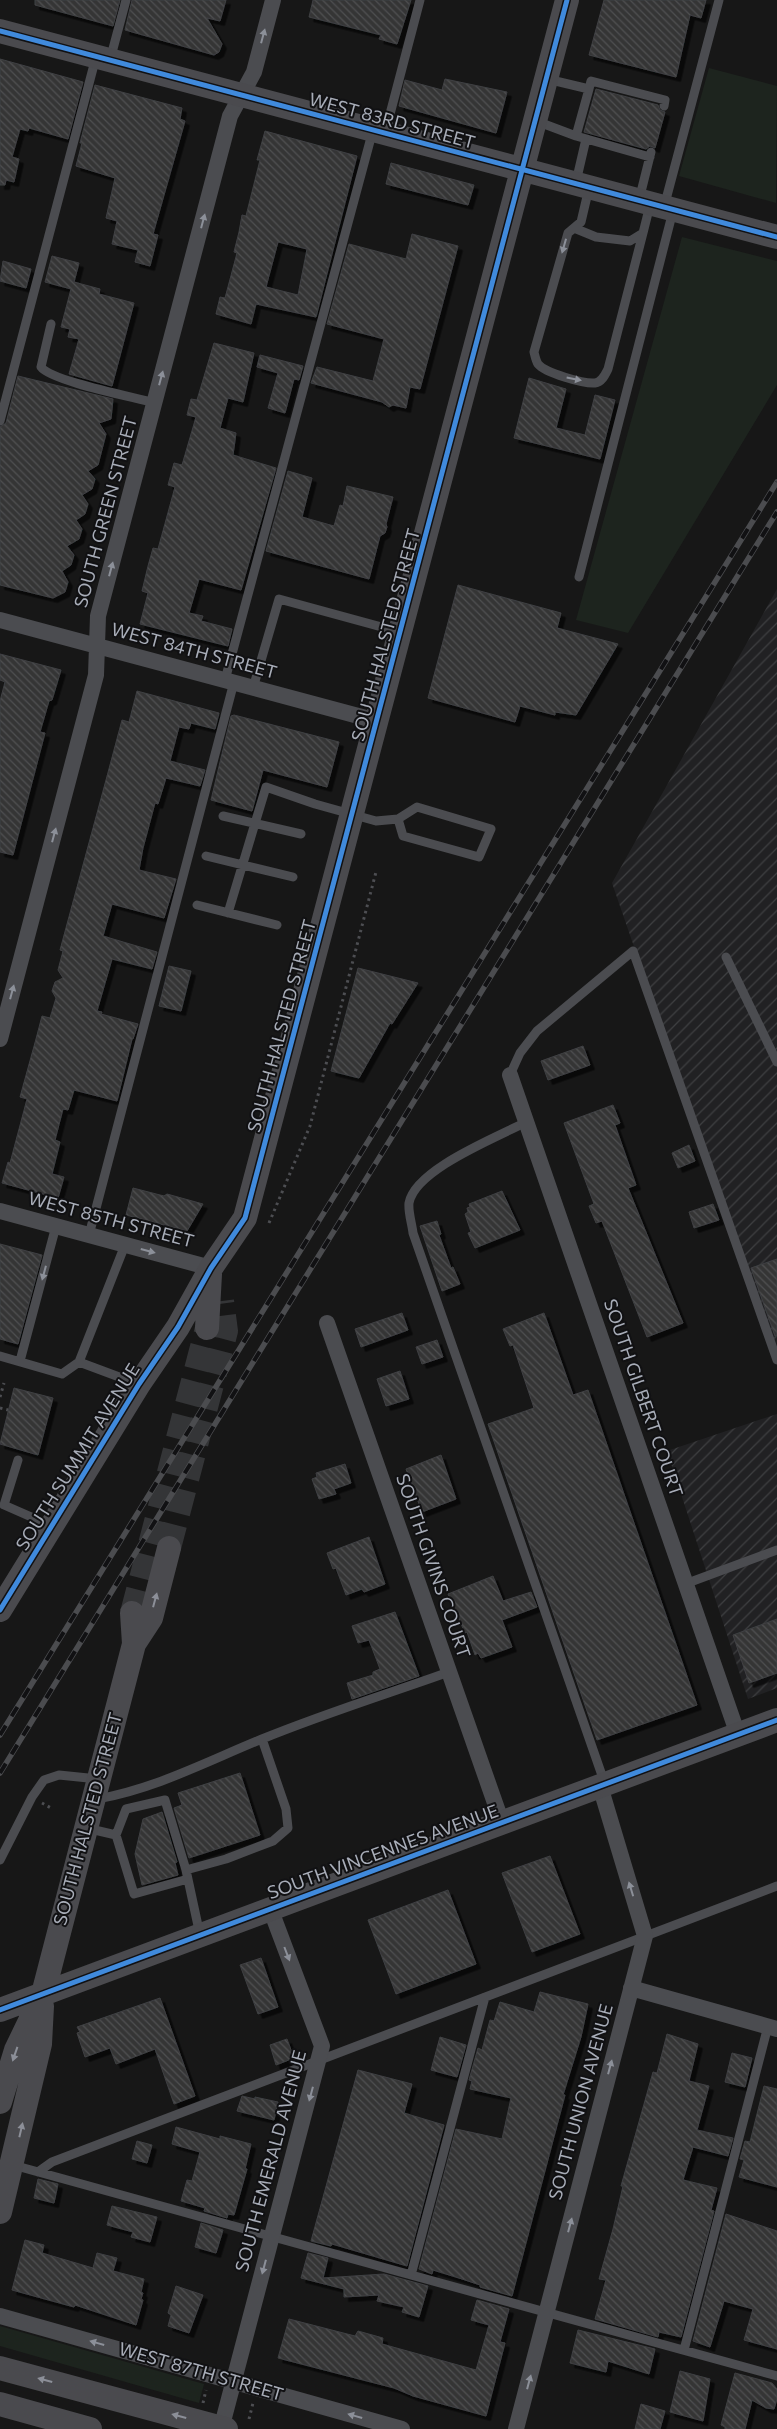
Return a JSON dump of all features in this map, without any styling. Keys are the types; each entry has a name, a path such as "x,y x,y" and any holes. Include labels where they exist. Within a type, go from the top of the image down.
{"main road":[{"name":"SOUTH HALSTED STREET","path":"211,1268 245,1218 568,0"},
{"name":"WEST 83RD STREET","path":"0,31 777,237"},
{"path":"211,1268 222,1301"},
{"path":"207,1328 211,1268"},
{"name":"SOUTH SUMMIT AVENUE","path":"0,1610 139,1384 178,1327 211,1268"},
{"name":"SOUTH HALSTED STREET","path":"134,1644 151,1618 169,1548"},
{"name":"SOUTH HALSTED STREET","path":"0,2212 40,2044 43,1994 134,1644 132,1613"},
{"name":"SOUTH VINCENNES AVENUE","path":"0,2010 777,1720"},
{"name":"SOUTH HALSTED STREET","path":"0,2102 16,2050 43,1994"},
{"path":"0,2368 223,2429"},
{"path":"0,2404 90,2429"}],"street":[{"name":"SOUTH GREEN STREET","path":"0,1039 96,675 98,616 230,116 254,72 273,0"},
{"name":"WEST 84TH STREET","path":"0,620 377,721"},
{"name":"SOUTH GILBERT COURT","path":"510,1075 738,1735"},
{"name":"WEST 85TH STREET","path":"0,1211 211,1268"},
{"name":"SOUTH GIVINS COURT","path":"327,1323 502,1823"},
{"path":"602,1785 645,1936"},
{"name":"SOUTH EMERALD AVENUE","path":"223,2429 272,2236 320,2060 322,2046 270,1908"},
{"name":"SOUTH UNION AVENUE","path":"516,2429 645,1936"},
{"path":"631,1988 772,2027"},
{"name":"WEST 87TH STREET","path":"0,2316 402,2429"}],"lane":[{"path":"0,421 103,58 126,0"},
{"path":"89,1235 230,681 379,132 420,0"},
{"path":"580,576 657,206 719,0"},
{"path":"547,78 589,89"},
{"path":"576,136 591,81 621,92 665,100 664,106"},
{"path":"536,120 586,139 607,142 651,154 657,206 643,233 608,369 604,377 595,383 567,378 544,369 537,363 534,352 568,233 581,222 586,139"},
{"path":"574,228 596,237 630,241 643,233"},
{"path":"51,324 41,367 44,371 64,380 155,403"},
{"path":"253,688 279,600 401,632"},
{"path":"228,913 266,787 376,821 398,819 417,807 491,830 480,857 403,836 398,819"},
{"path":"223,816 301,834"},
{"path":"206,856 293,877"},
{"path":"197,905 277,925"},
{"path":"510,1075 520,1053 537,1031 633,950 777,1360"},
{"path":"726,957 777,1062"},
{"path":"526,1122 442,1165 426,1176 414,1191 409,1203 410,1215 413,1233 602,1785"},
{"path":"20,1361 56,1226"},
{"path":"0,1356 62,1374 79,1362 125,1245"},
{"path":"79,1362 139,1384"},
{"path":"18,1460 2,1509 52,1526"},
{"path":"686,1584 777,1550"},
{"path":"0,1860 32,1798 44,1780 59,1775 96,1789 120,1795 186,1772 262,1739 449,1672"},
{"path":"200,1935 187,1875 164,1800 126,1809 116,1835 134,1894 187,1875 273,1841 288,1828 286,1809 262,1739"},
{"path":"86,1828 116,1835"},
{"path":"38,2172 52,2162 777,1886"},
{"path":"411,2275 485,1998"},
{"path":"684,2350 772,2027"},
{"path":"12,2165 777,2376"}],"path":[{"path":"269,1223 310,1126 376,872"},
{"path":"0,1397 4,1383"},
{"path":"0,1408 8,1410"},
{"path":"202,2406 208,2383"},
{"path":"249,2419 255,2395"}],"shaded area":[{"path":"709,68 777,86 776,203 679,176"},
{"path":"682,237 777,261 777,385 628,633 576,620"},
{"path":"777,589 777,1360 612,883"},
{"path":"777,1414 777,1688 748,1699 667,1451"},
{"path":"0,2326 204,2384 199,2403 0,2346"}],"building":[{"path":"35,0 120,0 113,26 35,5"},
{"path":"132,0 226,0 220,21 207,18 222,44 219,52 214,55 125,30"},
{"path":"313,0 411,0 397,44 379,39 381,35 309,17"},
{"path":"604,0 706,0 701,18 690,15 676,77 589,55"},
{"path":"0,59 83,82 68,139 29,128 28,131 20,129 12,157 19,159 14,182 6,180 5,185 0,185"},
{"path":"445,79 507,92 496,133 399,106 405,80 442,90"},
{"path":"95,85 182,108 180,119 185,121 153,234 158,235 150,266 135,262 138,250 112,244 117,221 106,218 115,178 76,166"},
{"path":"596,89 658,105 660,110 665,112 655,148 650,146 646,149 584,132"},
{"path":"265,131 357,156 316,317 256,304 251,324 216,314 220,297 225,298 237,253 234,252 242,215 246,216 260,160 257,160","holes":["278,242 307,249 298,295 266,287"]},
{"path":"391,163 474,185 468,205 386,184"},
{"path":"412,234 458,246 420,389 410,387 406,408 393,405 389,407 382,402 311,383 317,367 373,381 384,339 327,324 349,244 406,259"},
{"path":"52,256 79,263 74,282 100,289 99,294 134,303 112,386 69,374 79,339 68,337 70,329 61,327 71,289 45,282"},
{"path":"3,261 31,269 26,288 0,281"},
{"path":"214,343 254,353 243,402 228,398 220,428 236,433 233,455 276,468 241,590 199,579 189,613 203,616 201,621 232,629 228,646 140,624 148,593 142,591 148,566 153,548 158,549 175,487 168,485 174,463 182,465 196,417 187,415 191,399 197,400"},
{"path":"260,355 303,366 299,380 294,379 285,413 268,408 278,373 257,367"},
{"path":"18,376 113,399 111,419 99,423 106,434 98,465 88,471 95,479 92,489 82,495 88,504 85,514 76,520 82,529 79,539 67,546 74,555 71,565 62,571 68,582 65,592 53,598 0,585 0,427 6,423"},
{"path":"529,378 566,389 556,428 585,435 595,395 615,400 600,459 514,438"},
{"path":"288,471 312,478 302,517 334,526 340,505 343,506 347,486 393,497 386,524 387,527 385,533 380,536 369,579 266,551"},
{"path":"458,585 561,613 557,628 618,644 576,715 555,712 555,715 520,706 515,722 428,698"},
{"path":"0,654 61,670 40,732 45,733 13,855 0,852 0,701 5,682 0,680"},
{"path":"137,691 219,713 215,729 191,723 189,729 179,727 170,761 205,770 200,786 166,778 158,804 155,803 139,870 176,879 164,918 112,904 103,936 157,952 152,969 112,959 97,1011 102,1012 101,1014 138,1024 132,1039 117,1101 74,1090 68,1110 63,1109 55,1140 60,1142 52,1174 64,1177 58,1198 2,1183 8,1162 10,1163 27,1099 20,1097 42,1016 50,1018 56,998 52,991 55,982 63,978 58,970 63,951 60,950 122,720 129,722"},
{"path":"234,715 339,742 327,787 263,770 252,811 211,800 231,716"},
{"path":"169,966 191,971 181,1011 159,1006"},
{"path":"358,968 418,983 392,1024 390,1023 359,1078 331,1071"},
{"path":"583,1046 590,1065 548,1080 541,1061"},
{"path":"613,1105 620,1123 615,1125 636,1185 628,1188 683,1323 647,1337 602,1221 596,1223 589,1206 594,1204 564,1123"},
{"path":"689,1145 695,1161 678,1168 672,1153"},
{"path":"133,1188 164,1196 167,1194 203,1204 187,1231 126,1215"},
{"path":"502,1191 520,1230 475,1248 468,1233 471,1232 465,1214 468,1212 467,1208 470,1207 469,1204"},
{"path":"713,1204 719,1220 694,1228 689,1212"},
{"path":"437,1221 441,1234 439,1235 451,1268 453,1267 460,1284 442,1291 420,1226"},
{"path":"0,1244 42,1255 18,1344 0,1339"},
{"path":"777,1259 777,1335 775,1336 751,1268"},
{"path":"402,1313 408,1330 361,1347 355,1329"},
{"path":"544,1313 573,1395 588,1390 697,1705 597,1740 488,1424 534,1408 513,1345 510,1346 503,1329"},
{"path":"437,1340 443,1357 422,1364 416,1347"},
{"path":"400,1371 409,1399 386,1406 377,1379"},
{"path":"14,1388 53,1398 38,1455 0,1444"},
{"path":"441,1455 456,1499 422,1512 406,1469"},
{"path":"345,1464 351,1483 334,1489 336,1494 319,1499 312,1479 317,1477 316,1473"},
{"path":"369,1537 385,1584 364,1592 362,1589 346,1595 336,1568 333,1569 327,1553"},
{"path":"493,1576 503,1601 531,1592 537,1607 502,1620 512,1647 481,1658 478,1653 475,1655 467,1632 465,1633 448,1594"},
{"path":"395,1612 419,1676 352,1699 347,1683 373,1675 373,1672 380,1669 369,1640 358,1643 352,1626"},
{"path":"777,1619 777,1673 749,1683 733,1635"},
{"path":"240,1773 260,1835 189,1858 174,1808 182,1805 178,1793"},
{"path":"162,1812 177,1862 175,1863 178,1875 142,1885 135,1854 143,1819"},
{"path":"550,1856 580,1934 532,1952 502,1873"},
{"path":"448,1890 476,1964 396,1994 368,1920"},
{"path":"261,1958 278,2007 258,2014 240,1965"},
{"path":"540,1992 588,2004 581,2037 563,2095 565,2095 512,2296 433,2270 432,2274 419,2269 456,2129 502,2139 511,2098 470,2089 472,2081 469,2080 478,2048 482,2050 490,2020 494,2021 500,2002 534,2012"},
{"path":"160,1998 195,2096 174,2104 155,2049 116,2064 110,2048 85,2057 77,2033 80,2032 77,2027"},
{"path":"667,2034 698,2044 689,2081 709,2086 697,2130 733,2138 728,2156 693,2147 683,2180 717,2188 711,2210 714,2211 681,2337 659,2332 658,2337 595,2319 606,2280 599,2279 613,2229 623,2186 621,2186 653,2072 657,2073"},
{"path":"440,2037 466,2045 457,2077 431,2070"},
{"path":"287,2039 294,2058 276,2065 270,2045"},
{"path":"732,2053 752,2058 745,2087 725,2082"},
{"path":"358,2070 412,2084 404,2113 444,2125 407,2266 332,2244 331,2246 311,2241"},
{"path":"764,2086 777,2089 777,2187 739,2177 744,2160 740,2159 745,2141 750,2142"},
{"path":"242,2096 278,2102 274,2120 237,2111"},
{"path":"176,2127 220,2139 220,2136 251,2144 245,2169 247,2169 234,2215 228,2214 227,2218 204,2211 205,2208 181,2201 187,2180 192,2181 200,2152 172,2144"},
{"path":"137,2141 152,2145 147,2163 132,2159"},
{"path":"38,2179 58,2184 54,2203 34,2198"},
{"path":"112,2206 157,2217 150,2242 131,2237 133,2232 107,2225"},
{"path":"726,2214 777,2231 777,2349 744,2340 753,2309 724,2301 710,2347 693,2341"},
{"path":"201,2223 223,2230 216,2253 195,2247"},
{"path":"25,2240 44,2245 42,2253 93,2268 97,2253 117,2258 113,2271 144,2279 141,2292 143,2293 141,2299 143,2300 136,2325 75,2305 74,2307 12,2290"},
{"path":"308,2253 328,2258 323,2278 384,2274 428,2286 419,2317 402,2312 404,2307 377,2301 379,2295 344,2297 344,2289 301,2278"},
{"path":"176,2286 203,2295 189,2333 168,2326 171,2315 168,2313"},
{"path":"477,2300 509,2309 500,2342 505,2343 486,2416 413,2396 394,2388 278,2358 289,2319 355,2336 358,2331 383,2338 382,2344 476,2370 489,2325 471,2320"},
{"path":"578,2330 655,2349 649,2374 608,2361 606,2372 570,2363"},
{"path":"680,2371 710,2379 703,2421 670,2412"},
{"path":"735,2373 772,2383 777,2389 777,2399 774,2409 766,2408 752,2400 745,2429 725,2429 721,2425"},
{"path":"641,2404 665,2411 660,2429 635,2429"}],"tunnel":[{"path":"169,1548 226,1331 222,1301"},
{"path":"132,1613 207,1328"}],"railway":[{"path":"0,1735 777,482"},
{"path":"0,1773 777,512"}],"cycle path":[{"path":"0,1610 139,1384 178,1327 211,1268 245,1218 567,0"},
{"path":"0,31 777,237"},
{"path":"0,2010 777,1720"}]}
